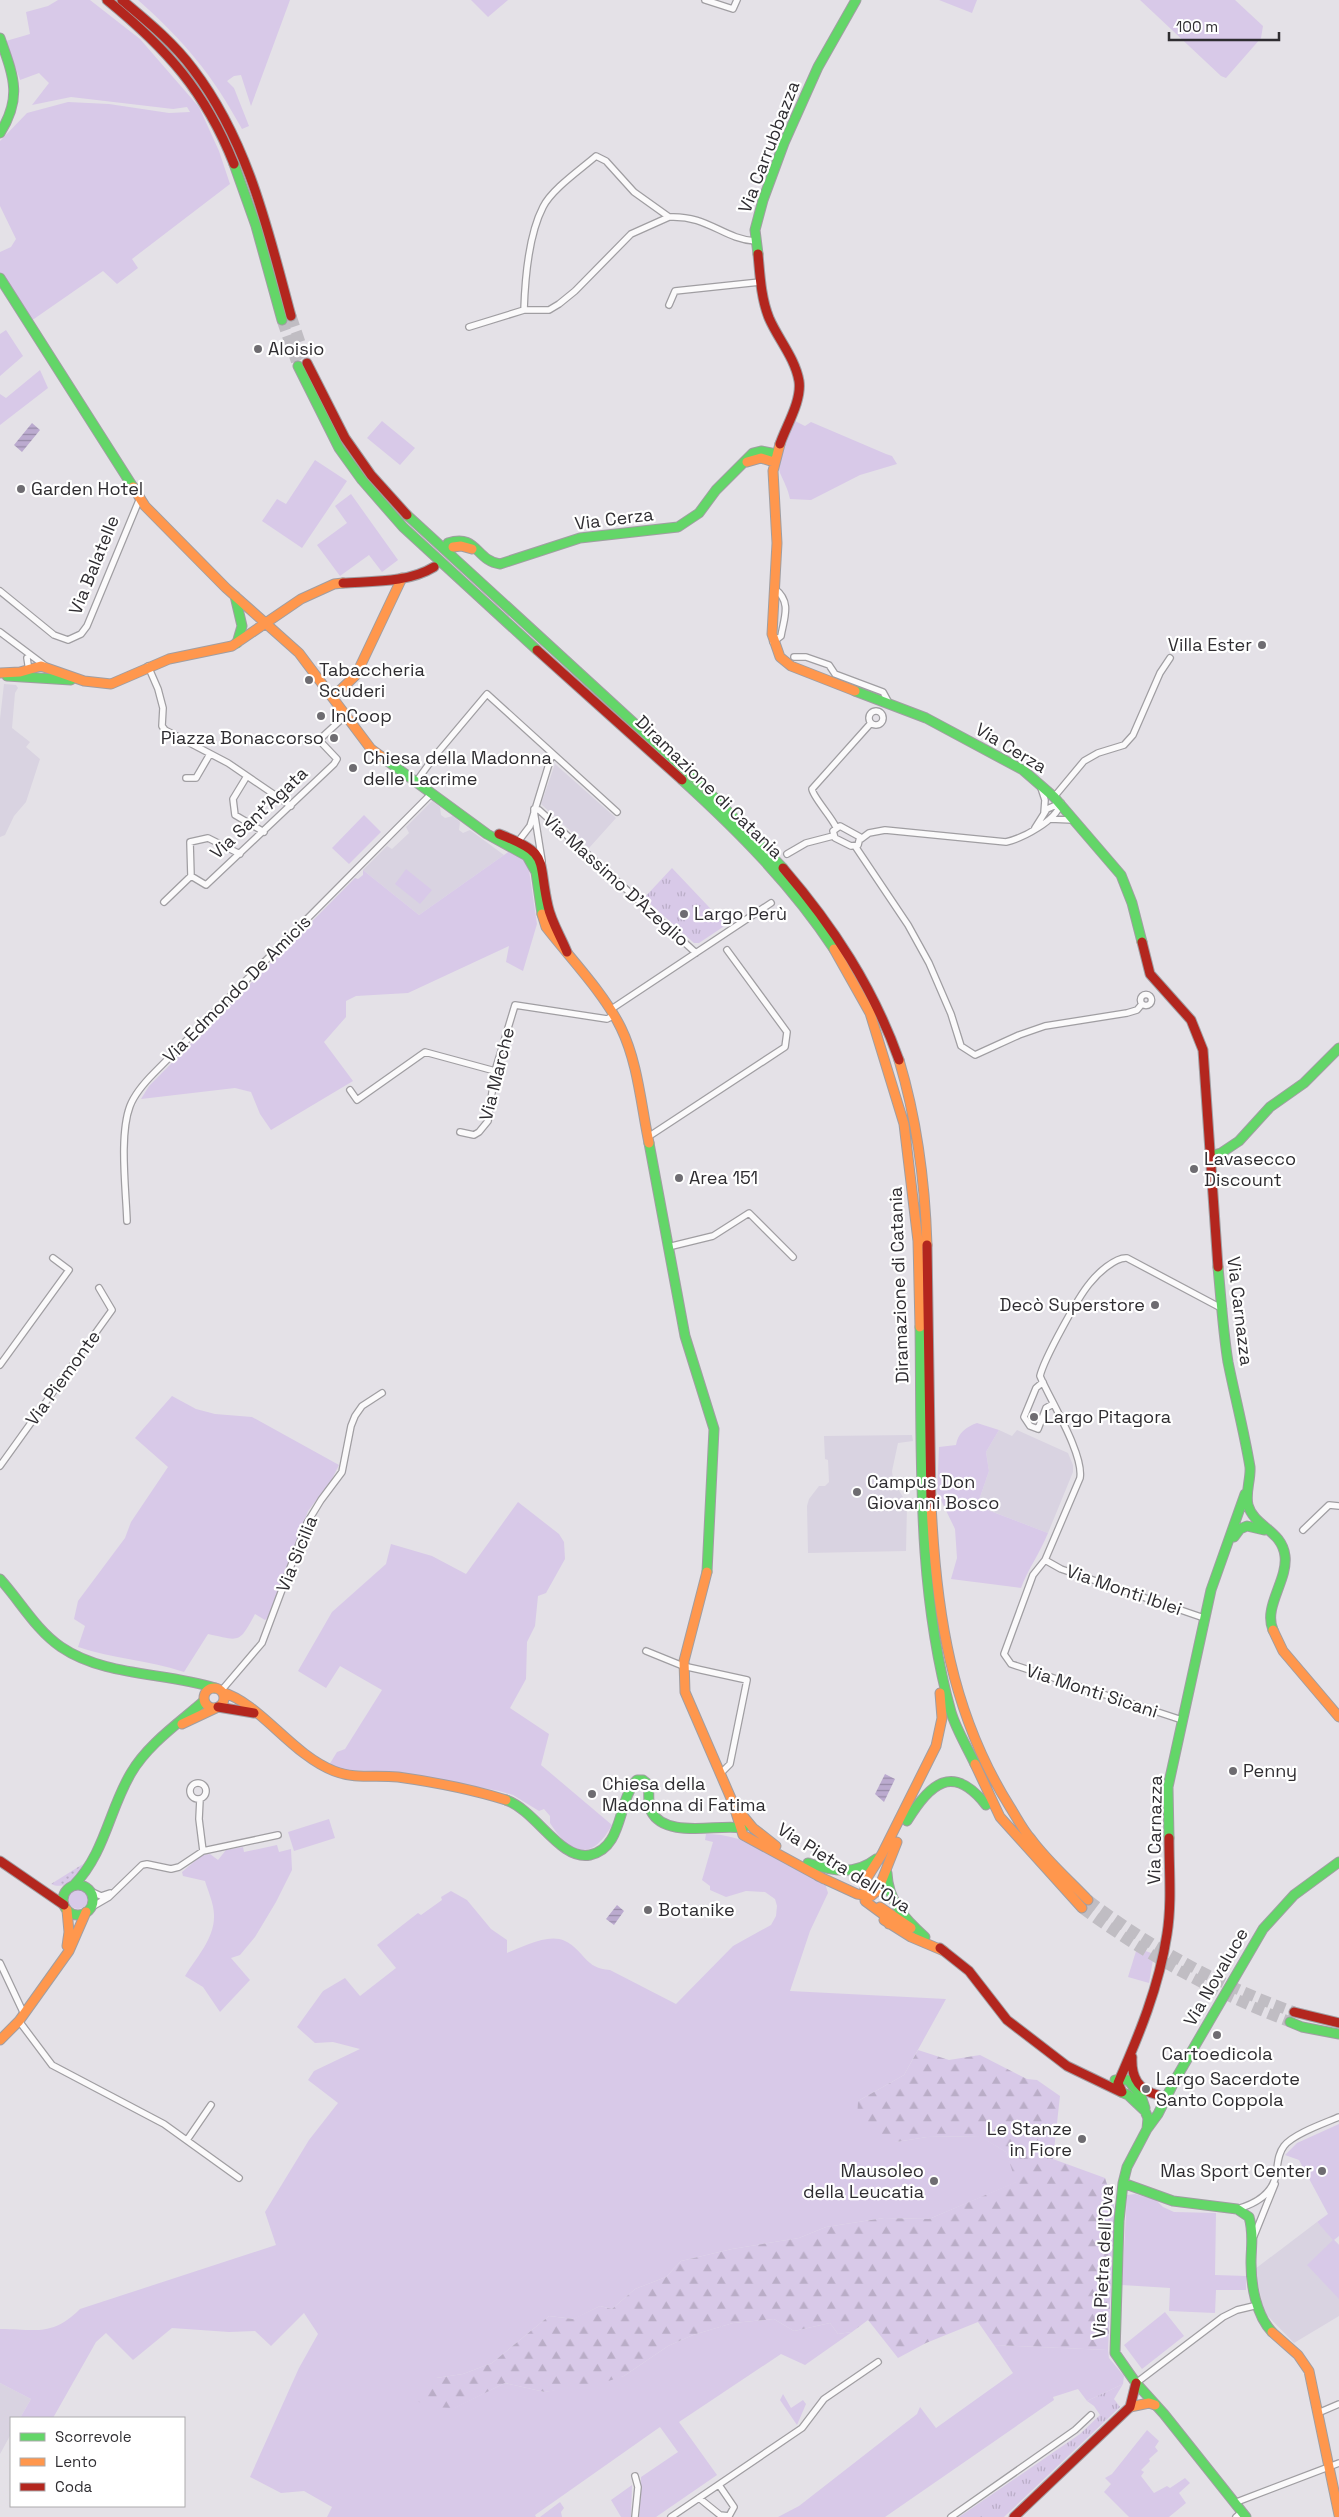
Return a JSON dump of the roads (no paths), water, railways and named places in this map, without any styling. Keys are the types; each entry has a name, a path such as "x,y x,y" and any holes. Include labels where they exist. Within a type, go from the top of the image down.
{"main road":[{"path":"107,0 148,33 172,58 200,95 221,130 247,197 282,320"},
{"path":"122,0 156,26 186,58 210,89 230,124 258,195 291,316"},
{"name":"Via Carrubbazza","path":"775,458 798,395 799,382 792,360 770,320 763,302 755,241 756,222 784,143 818,67 856,0"},
{"path":"0,38 16,92 15,104 0,133"},
{"path":"0,278 140,498 235,596 299,653 333,697 345,716 372,749 431,794 476,824 531,853 542,864 548,907 568,956"},
{"name":"Diramazione di Catania","path":"298,366 339,448 362,480 403,527 703,799 761,857 824,935 854,980 871,1016 888,1063 901,1108 910,1162 918,1262 923,1546 935,1643 947,1697 965,1749 980,1783 1005,1825 1039,1868 1061,1890 1085,1904 1020,1828 1000,1798 974,1744 951,1668 939,1602 934,1545 928,1260 918,1146 910,1104 898,1059 889,1032 862,974 834,929 770,851 707,789 410,519 371,475 345,438 307,362"},
{"name":"Via Cerza","path":"450,545 475,550 493,563 500,564 518,560 553,544 580,538 678,527 699,513 716,490 740,466 757,458 775,458 777,543 776,590 772,626 773,642 780,657 791,666 926,718 1023,770 1057,800 1076,821 1112,863 1127,888 1150,974 1196,1026 1203,1050 1210,1138"},
{"path":"0,674 10,678 111,684 148,666 195,652 226,648 237,644 301,599 334,584 402,578 424,573 432,564"},
{"path":"333,697 356,676 402,578"},
{"path":"235,596 242,626"},
{"path":"237,644 242,626 247,618 257,614"},
{"path":"248,636 257,614"},
{"path":"0,674 46,666 84,681"},
{"path":"531,853 536,872 540,907 546,927 612,1013 621,1028 634,1066 688,1351 709,1412 714,1438 706,1581 687,1641 683,1666 685,1692 747,1831"},
{"path":"1211,1156 1220,1154 1248,1132 1278,1100 1301,1086 1322,1061 1339,1048"},
{"name":"Via Carnazza","path":"1210,1138 1214,1228 1228,1360 1250,1469"},
{"path":"1250,1469 1250,1509 1255,1518 1276,1534 1285,1561 1273,1606 1271,1625 1273,1632 1283,1651 1339,1717"},
{"path":"1226,1550 1243,1503 1250,1469"},
{"path":"1226,1550 1240,1528 1249,1524 1265,1530 1281,1545"},
{"path":"889,1924 884,1915 865,1901 865,1881 887,1844 934,1753 941,1728 941,1698 923,1601 923,1546"},
{"name":"Via Carnazza","path":"1119,2079 1133,2052 1147,2017 1167,1935 1170,1905 1168,1787 1204,1618 1211,1590 1226,1550"},
{"path":"0,1579 41,1630 63,1648 80,1657 178,1679 198,1688 209,1706 256,1714"},
{"path":"178,1679 189,1679 228,1693 314,1761 334,1771 360,1776 396,1777 499,1797 522,1807 563,1848 573,1854 588,1856 601,1851 609,1843 615,1832 632,1784 640,1779 648,1784 650,1809 659,1822 677,1827 712,1828 735,1826 747,1831"},
{"path":"62,1960 70,1932 63,1896 83,1875 94,1857 130,1775 145,1754 204,1699 208,1690 219,1690"},
{"path":"171,1730 217,1708 224,1701 219,1690"},
{"path":"818,1876 828,1878 857,1895 871,1896 878,1890 888,1862 907,1822 922,1797 937,1785 952,1782 969,1787 978,1794 1017,1851"},
{"name":"Via Pietra dell'Ova","path":"747,1831 829,1874 925,1937 969,1971 1007,2020 1067,2066 1096,2082 1125,2094 1145,2111"},
{"name":"Via Pietra dell'Ova","path":"747,1831 849,1894 889,1924 918,1941 944,1951"},
{"path":"808,1863 831,1870 856,1872 870,1865 887,1844"},
{"path":"0,2040 21,2018 72,1945 92,1900 88,1881 94,1857"},
{"path":"0,1861 23,1875 74,1914 88,1910"},
{"path":"888,1862 887,1883 892,1902 925,1937"},
{"name":"Via Novaluce","path":"1147,2129 1158,2114 1175,2080 1263,1929 1294,1894 1339,1862"},
{"path":"23,1875 52,1888 82,1886 90,1891"},
{"path":"1039,1875 1061,1890"},
{"path":"1294,2012 1306,2017 1339,2023"},
{"path":"1306,2017 1339,2016"},
{"path":"1290,2022 1339,2034"},
{"path":"1133,2052 1131,2068 1134,2078 1145,2091 1158,2095"},
{"path":"1119,2079 1118,2087 1125,2094 1141,2096 1158,2095 1175,2080"},
{"path":"1096,2082 1119,2079 1128,2080 1141,2096 1148,2118 1147,2129"},
{"name":"Via Pietra dell'Ova","path":"1147,2129 1127,2167 1123,2183 1114,2348 1117,2358 1136,2383 1234,2503 1241,2515"},
{"path":"1123,2183 1173,2201 1237,2208 1248,2217 1253,2238 1251,2270 1258,2305 1265,2322 1306,2364 1339,2515"},
{"path":"1130,2407 1136,2383"},
{"path":"1014,2517 1130,2407 1149,2403 1155,2405"}],"street":[{"path":"705,0 733,8 737,0"},
{"path":"524,310 533,238 543,206 564,183 596,156 606,161 634,192 669,217"},
{"path":"468,327 524,310 539,311 559,304 575,291 631,234 669,217 696,219 743,240 755,241"},
{"path":"669,305 675,291 760,282"},
{"name":"Via Balatelle","path":"0,591 54,635 68,640 81,634 87,626 140,498"},
{"path":"0,632 46,666"},
{"path":"24,650 28,658 24,670 38,679"},
{"path":"794,657 806,657 829,665 835,674 883,692 889,703"},
{"path":"1034,830 1043,815 1057,800 1084,761 1098,753 1124,745 1133,735 1160,673 1170,658"},
{"path":"148,666 158,689 163,708 162,726 165,730 247,776 291,806"},
{"path":"416,782 434,757 487,694 617,812"},
{"name":"Via Sant'Agata","path":"191,876 206,885 334,764 337,758 319,740 345,716"},
{"path":"833,836 836,827 831,814 813,796 812,789 871,723"},
{"path":"186,778 196,778 210,754"},
{"path":"517,845 530,826 552,754"},
{"path":"247,776 233,798 236,815 264,832"},
{"path":"1038,782 1045,800 1043,815"},
{"name":"Via Edmondo De Amicis","path":"127,1221 126,1120 130,1106 137,1093 155,1072 431,794"},
{"path":"855,846 869,833 885,830 1006,842 1023,837 1050,819 1057,800"},
{"path":"534,809 542,864"},
{"name":"Via Massimo D'Azeglio","path":"534,809 539,810 696,953"},
{"path":"1050,819 1076,821"},
{"path":"836,827 842,827 861,839"},
{"path":"788,854 806,843 833,836 855,846 908,926 925,956 951,1014 961,1046 975,1055 1019,1035 1046,1026 1126,1013 1137,1010 1142,1004"},
{"path":"164,902 191,876 190,842 208,838 240,854"},
{"path":"531,853 540,841"},
{"path":"612,1013 696,953 771,904"},
{"path":"648,1138 785,1047 787,1032 727,950"},
{"name":"Via Marche","path":"460,1132 474,1135 488,1121 495,1072 515,1005 608,1019 612,1013"},
{"path":"350,1090 357,1100 425,1052 495,1072"},
{"path":"668,1247 714,1236 748,1213 793,1257"},
{"path":"0,1365 69,1270 53,1258"},
{"path":"1045,1560 1080,1478 1081,1471 1077,1456 1040,1376 1041,1370 1083,1293 1102,1271 1122,1258 1132,1260 1223,1309"},
{"name":"Via Piemonte","path":"0,1466 112,1310 98,1288"},
{"path":"1043,1382 1036,1388 1024,1416 1030,1426 1038,1429 1046,1408 1053,1404"},
{"name":"Via Sicilia","path":"219,1690 262,1643 307,1524 321,1500 342,1472 351,1426 355,1416 362,1406 382,1393"},
{"path":"1303,1530 1329,1505 1339,1506"},
{"name":"Via Monti Iblei","path":"1045,1560 1061,1569 1204,1618"},
{"name":"Via Monti Sicani","path":"1045,1560 1033,1574 1005,1650 1005,1658 1011,1664 1182,1720"},
{"path":"646,1651 683,1666 748,1680 730,1764 720,1774"},
{"path":"200,1799 199,1819 203,1851"},
{"path":"88,1910 109,1897 142,1865 147,1864 171,1869 179,1867 203,1851 278,1835"},
{"path":"90,1891 102,1896 117,1890"},
{"path":"0,1963 21,2018 52,2065 164,2124 239,2178"},
{"path":"187,2140 211,2105"},
{"path":"1253,2238 1273,2193 1280,2153 1288,2142 1339,2117"},
{"path":"1237,2208 1262,2198 1269,2191 1276,2177"},
{"path":"1136,2383 1223,2317 1237,2310 1258,2305"},
{"path":"671,2517 802,2428 824,2399 878,2362"},
{"path":"1318,2413 1339,2404"},
{"path":"951,2517 1075,2430 1091,2415"},
{"path":"1234,2503 1339,2463"},
{"path":"635,2476 638,2487 635,2517"},
{"path":"699,2498 720,2516 729,2516 734,2507 719,2485"}],"tunnel":[{"path":"291,316 307,363"},
{"path":"282,320 298,366"},
{"path":"1088,1900 1137,1934 1187,1964 1239,1990 1294,2012"},
{"path":"1082,1908 1131,1942 1182,1972 1235,1999 1290,2022"}],"place":[{"name":"Aloisio","path":"258,349"},
{"name":"Garden Hotel","path":"21,489"},
{"name":"Villa Ester","path":"1262,645"},
{"name":"Tabaccheria Scuderi","path":"309,680"},
{"name":"InCoop","path":"321,716"},
{"name":"Piazza Bonaccorso","path":"334,738"},
{"name":"Chiesa della Madonna delle Lacrime","path":"353,768"},
{"name":"Largo Perù","path":"684,914"},
{"name":"Lavasecco Discount","path":"1194,1169"},
{"name":"Area 151","path":"679,1178"},
{"name":"Decò Superstore","path":"1155,1305"},
{"name":"Largo Pitagora","path":"1034,1417"},
{"name":"Campus Don Giovanni Bosco","path":"857,1492"},
{"name":"Penny","path":"1233,1771"},
{"name":"Chiesa della Madonna di Fatima","path":"592,1794"},
{"name":"Botanike","path":"648,1910"},
{"name":"Cartoedicola","path":"1217,2035"},
{"name":"Largo Sacerdote Santo Coppola","path":"1146,2089"},
{"name":"Le Stanze in Fiore","path":"1082,2139"},
{"name":"Mas Sport Center","path":"1322,2171"},
{"name":"Mausoleo della Leucatia","path":"934,2181"}]}
